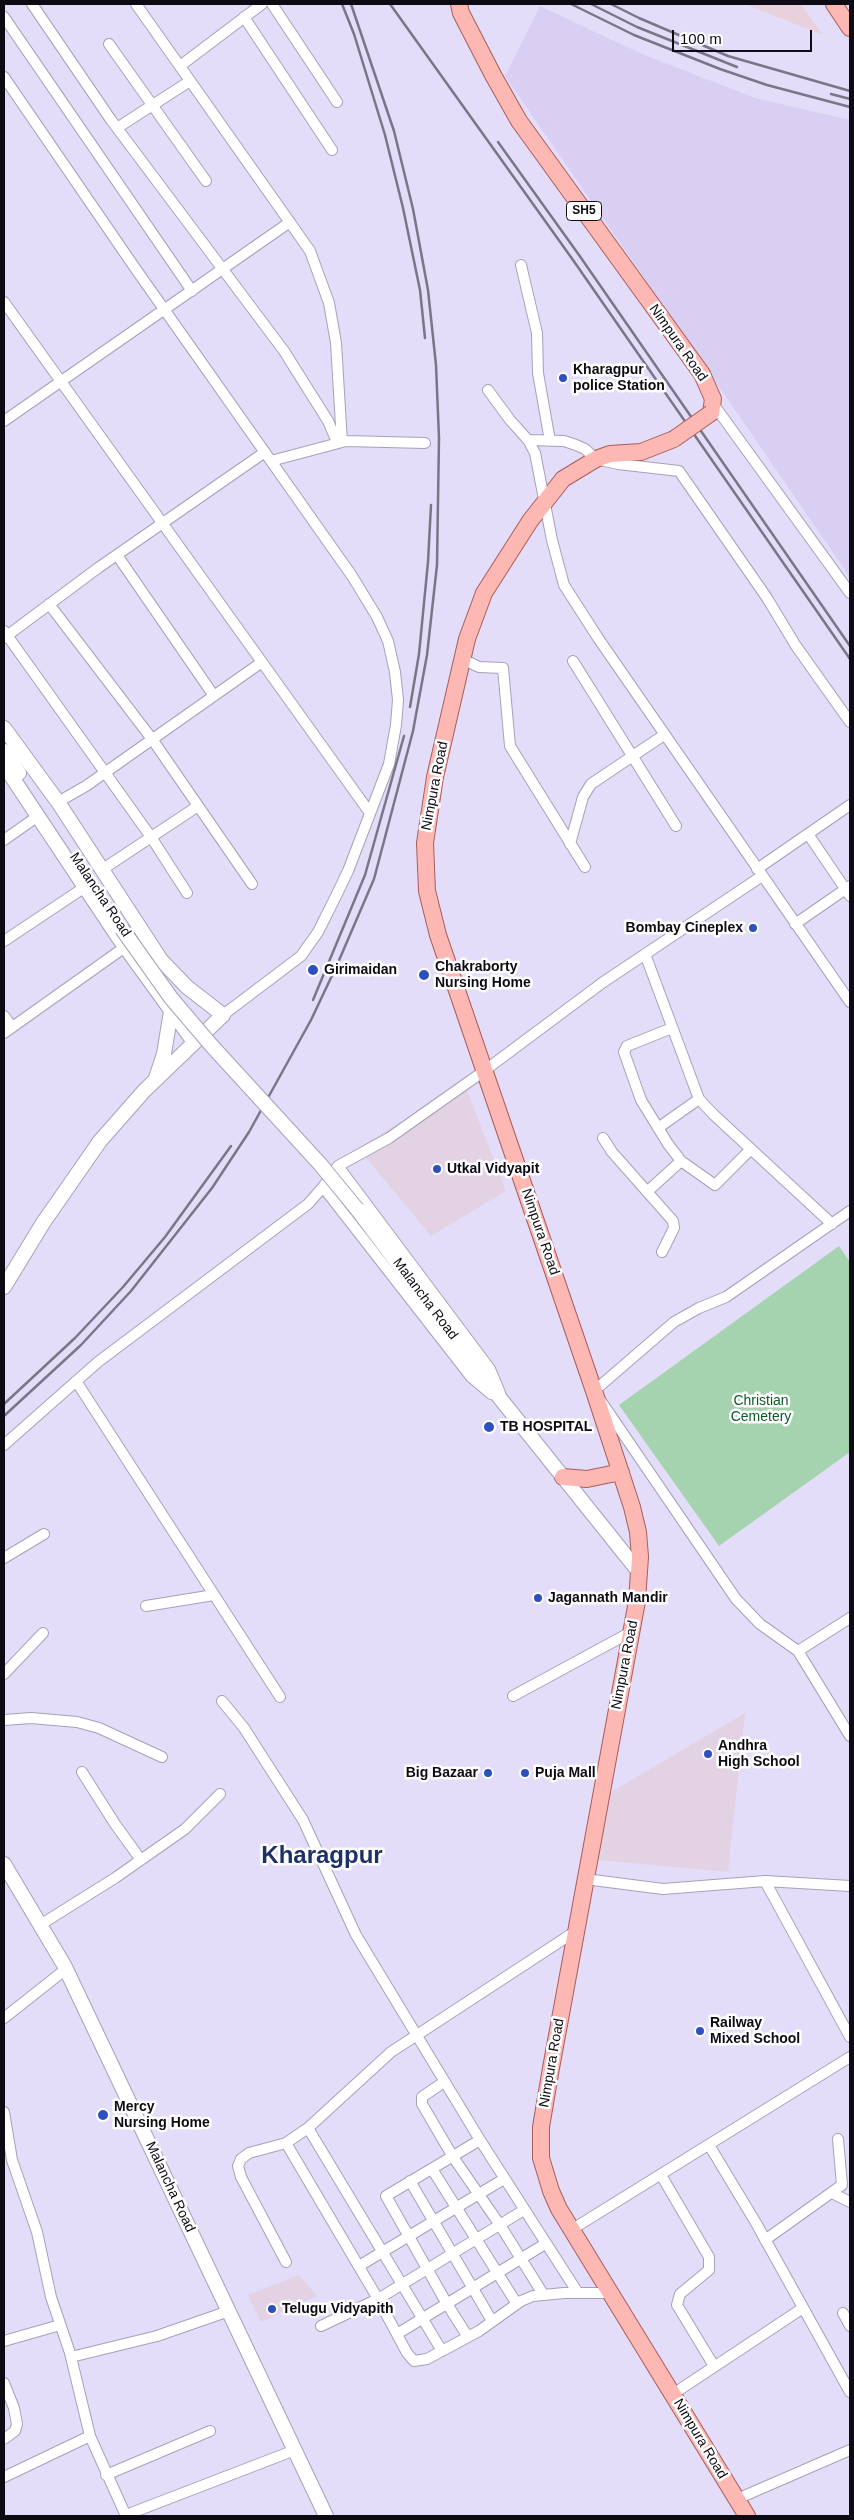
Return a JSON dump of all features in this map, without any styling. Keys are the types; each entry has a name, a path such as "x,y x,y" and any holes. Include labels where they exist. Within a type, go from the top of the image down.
{"main road":[{"name":"Nimpura Road","path":"459,4 461,13 488,66 519,121 702,374 714,399 713,409 674,439 641,452 610,454 596,459 563,479 545,500 484,594 467,639 434,777 424,843 428,891 438,935 594,1390 621,1472 638,1532 639,1572 637,1601 541,2128 541,2158 545,2175 559,2209 571,2230 748,2516"},
{"path":"834,4 850,28"},
{"path":"563,1477 587,1479 621,1472"}],"street":[{"path":"32,4 118,128 284,351 340,442"},
{"path":"136,4 310,251 329,304 336,343 340,442"},
{"path":"180,66 262,4"},
{"path":"272,4 337,102"},
{"path":"244,17 332,150"},
{"path":"4,18 192,291"},
{"path":"109,44 206,181"},
{"path":"4,77 164,310 352,576 377,617 388,641 395,672 398,700 396,725 389,764 348,871 318,932 301,956 223,1015 194,1042 156,1079 100,1141 43,1223 4,1287"},
{"path":"118,128 190,81"},
{"path":"4,421 290,222"},
{"path":"521,266 537,332 538,373 550,441"},
{"path":"4,302 370,813"},
{"path":"488,390 510,420 528,440 537,459 552,540 564,585 664,734 850,1002"},
{"path":"713,409 850,592"},
{"path":"528,440 576,445 585,449 596,459 642,468 679,471 767,598 796,646 850,722"},
{"path":"187,893 151,837 5,634 117,555 268,457 340,442 425,443"},
{"path":"117,555 214,696"},
{"path":"49,604 152,739 252,884"},
{"path":"462,659 479,666 498,666 504,671 510,746 585,867"},
{"path":"572,661 676,826"},
{"path":"58,802 105,772 262,662"},
{"path":"4,728 58,802 160,960 187,987 223,1015"},
{"path":"570,844 585,791 591,784 664,734"},
{"name":"Malancha Road","path":"4,750 122,929 171,998 211,1045 320,1164 357,1209 507,1407 639,1572"},
{"path":"4,766 125,947 194,1042"},
{"path":"4,1444 98,1362 308,1204 338,1166 389,1138 484,1072 602,984 760,873 808,834 850,805"},
{"path":"103,869 198,806"},
{"path":"4,840 38,816"},
{"path":"795,924 849,890 808,834"},
{"path":"4,941 85,887"},
{"path":"4,1016 8,1030 125,947"},
{"path":"646,954 699,1099 750,1150 832,1224"},
{"path":"156,1079 164,1054 171,1011"},
{"path":"672,1028 627,1046 624,1052 641,1100 658,1128 681,1161 714,1185 750,1150"},
{"path":"658,1128 699,1099"},
{"path":"603,1138 612,1152 648,1191 672,1221 674,1228 662,1252"},
{"path":"648,1191 681,1161"},
{"path":"338,1166 490,1369 507,1407"},
{"path":"323,1187 471,1377 507,1407"},
{"path":"850,1211 726,1297 699,1308 674,1322 594,1390 736,1599 760,1624 798,1651 850,1736"},
{"path":"76,1381 280,1697"},
{"path":"4,1558 44,1534"},
{"path":"146,1606 214,1595"},
{"path":"798,1651 850,1618"},
{"path":"513,1696 631,1632"},
{"path":"4,1674 43,1633"},
{"path":"222,1701 277,1776 311,1834 356,1935 504,2179 578,2293"},
{"path":"4,1720 31,1718 77,1722 100,1728 162,1758"},
{"path":"82,1772 115,1824 141,1860"},
{"path":"40,1925 141,1860 185,1829 220,1794"},
{"name":"Malancha Road","path":"4,1864 66,1969 326,2516"},
{"path":"585,1879 664,1889 765,1881 850,1886"},
{"path":"765,1881 850,2037"},
{"path":"286,2262 238,2170 241,2159 249,2153 286,2143 308,2128 391,2052 576,1931"},
{"path":"4,2018 66,1969"},
{"path":"571,2230 850,2057"},
{"path":"444,2082 424,2095 421,2100 453,2157 500,2225 543,2294"},
{"path":"4,2112 8,2162 37,2232 51,2298 71,2357 90,2436 126,2516 295,2450"},
{"path":"308,2128 421,2320 442,2351"},
{"path":"765,2240 842,2185 843,2179 838,2139"},
{"path":"468,2337 447,2304 386,2196 480,2140"},
{"path":"286,2143 414,2361 427,2359 468,2337 517,2304 533,2296 543,2294 610,2293"},
{"path":"709,2145 765,2240 850,2392"},
{"path":"432,2169 517,2304"},
{"path":"660,2175 709,2257 709,2270 680,2294 677,2305 714,2366"},
{"path":"359,2266 504,2179"},
{"path":"410,2181 492,2321"},
{"path":"832,2193 850,2202"},
{"path":"321,2326 378,2299 524,2210"},
{"path":"397,2334 545,2244"},
{"path":"673,2394 803,2308"},
{"path":"71,2357 157,2336 229,2312"},
{"path":"843,2313 850,2326"},
{"path":"4,2341 60,2325"},
{"path":"4,2383 14,2408 17,2424 15,2431 4,2438"},
{"path":"106,2474 210,2432"},
{"path":"4,2477 90,2436"},
{"path":"737,2499 850,2450"}],"shaded area":[{"path":"745,4 801,4 823,35"},
{"path":"540,6 642,54 755,98 850,120 850,577 505,76"},
{"name":"Utkal Vidyapit","path":"464,1083 506,1191 431,1236 358,1148"},
{"name":"Andhra High School","path":"745,1713 728,1872 597,1860 606,1795"},
{"name":"Telugu Vidyapith","path":"299,2275 317,2296 261,2322 248,2295"}],"green space":[{"name":"Christian Cemetery","path":"839,1246 850,1262 850,1452 719,1546 619,1405"}],"railway":[{"path":"342,4 354,34 385,135 420,290 425,338"},
{"path":"4,1416 81,1345 131,1291 212,1188 249,1132 311,1020 374,879 413,731 427,655 437,565 439,438 436,365 428,290 413,209 394,131 351,4"},
{"path":"390,4 573,260 850,659"},
{"path":"571,4 634,35 720,69 767,85 850,107"},
{"path":"591,4 637,27 737,67"},
{"path":"611,4 728,56 850,91"},
{"path":"831,94 850,99"},
{"path":"498,142 579,255 850,646"},
{"path":"410,707 419,654 428,562 431,505"},
{"path":"313,1000 365,875 404,736"},
{"path":"4,1404 75,1338 123,1287 165,1237 231,1146"}],"place":[{"name":"Kharagpur police Station","path":"563,378"},
{"name":"Bombay Cineplex","path":"753,928"},
{"name":"Girimaidan","path":"313,970"},
{"name":"Chakraborty Nursing Home","path":"424,975"},
{"name":"Utkal Vidyapit","path":"437,1169"},
{"name":"TB HOSPITAL","path":"489,1427"},
{"name":"Jagannath Mandir","path":"538,1598"},
{"name":"Andhra High School","path":"708,1754"},
{"name":"Big Bazaar","path":"488,1773"},
{"name":"Puja Mall","path":"525,1773"},
{"name":"Railway Mixed School","path":"700,2031"},
{"name":"Mercy Nursing Home","path":"103,2115"},
{"name":"Telugu Vidyapith","path":"272,2309"}],"district":[{"name":"Kharagpur","path":"322,1856"}]}
